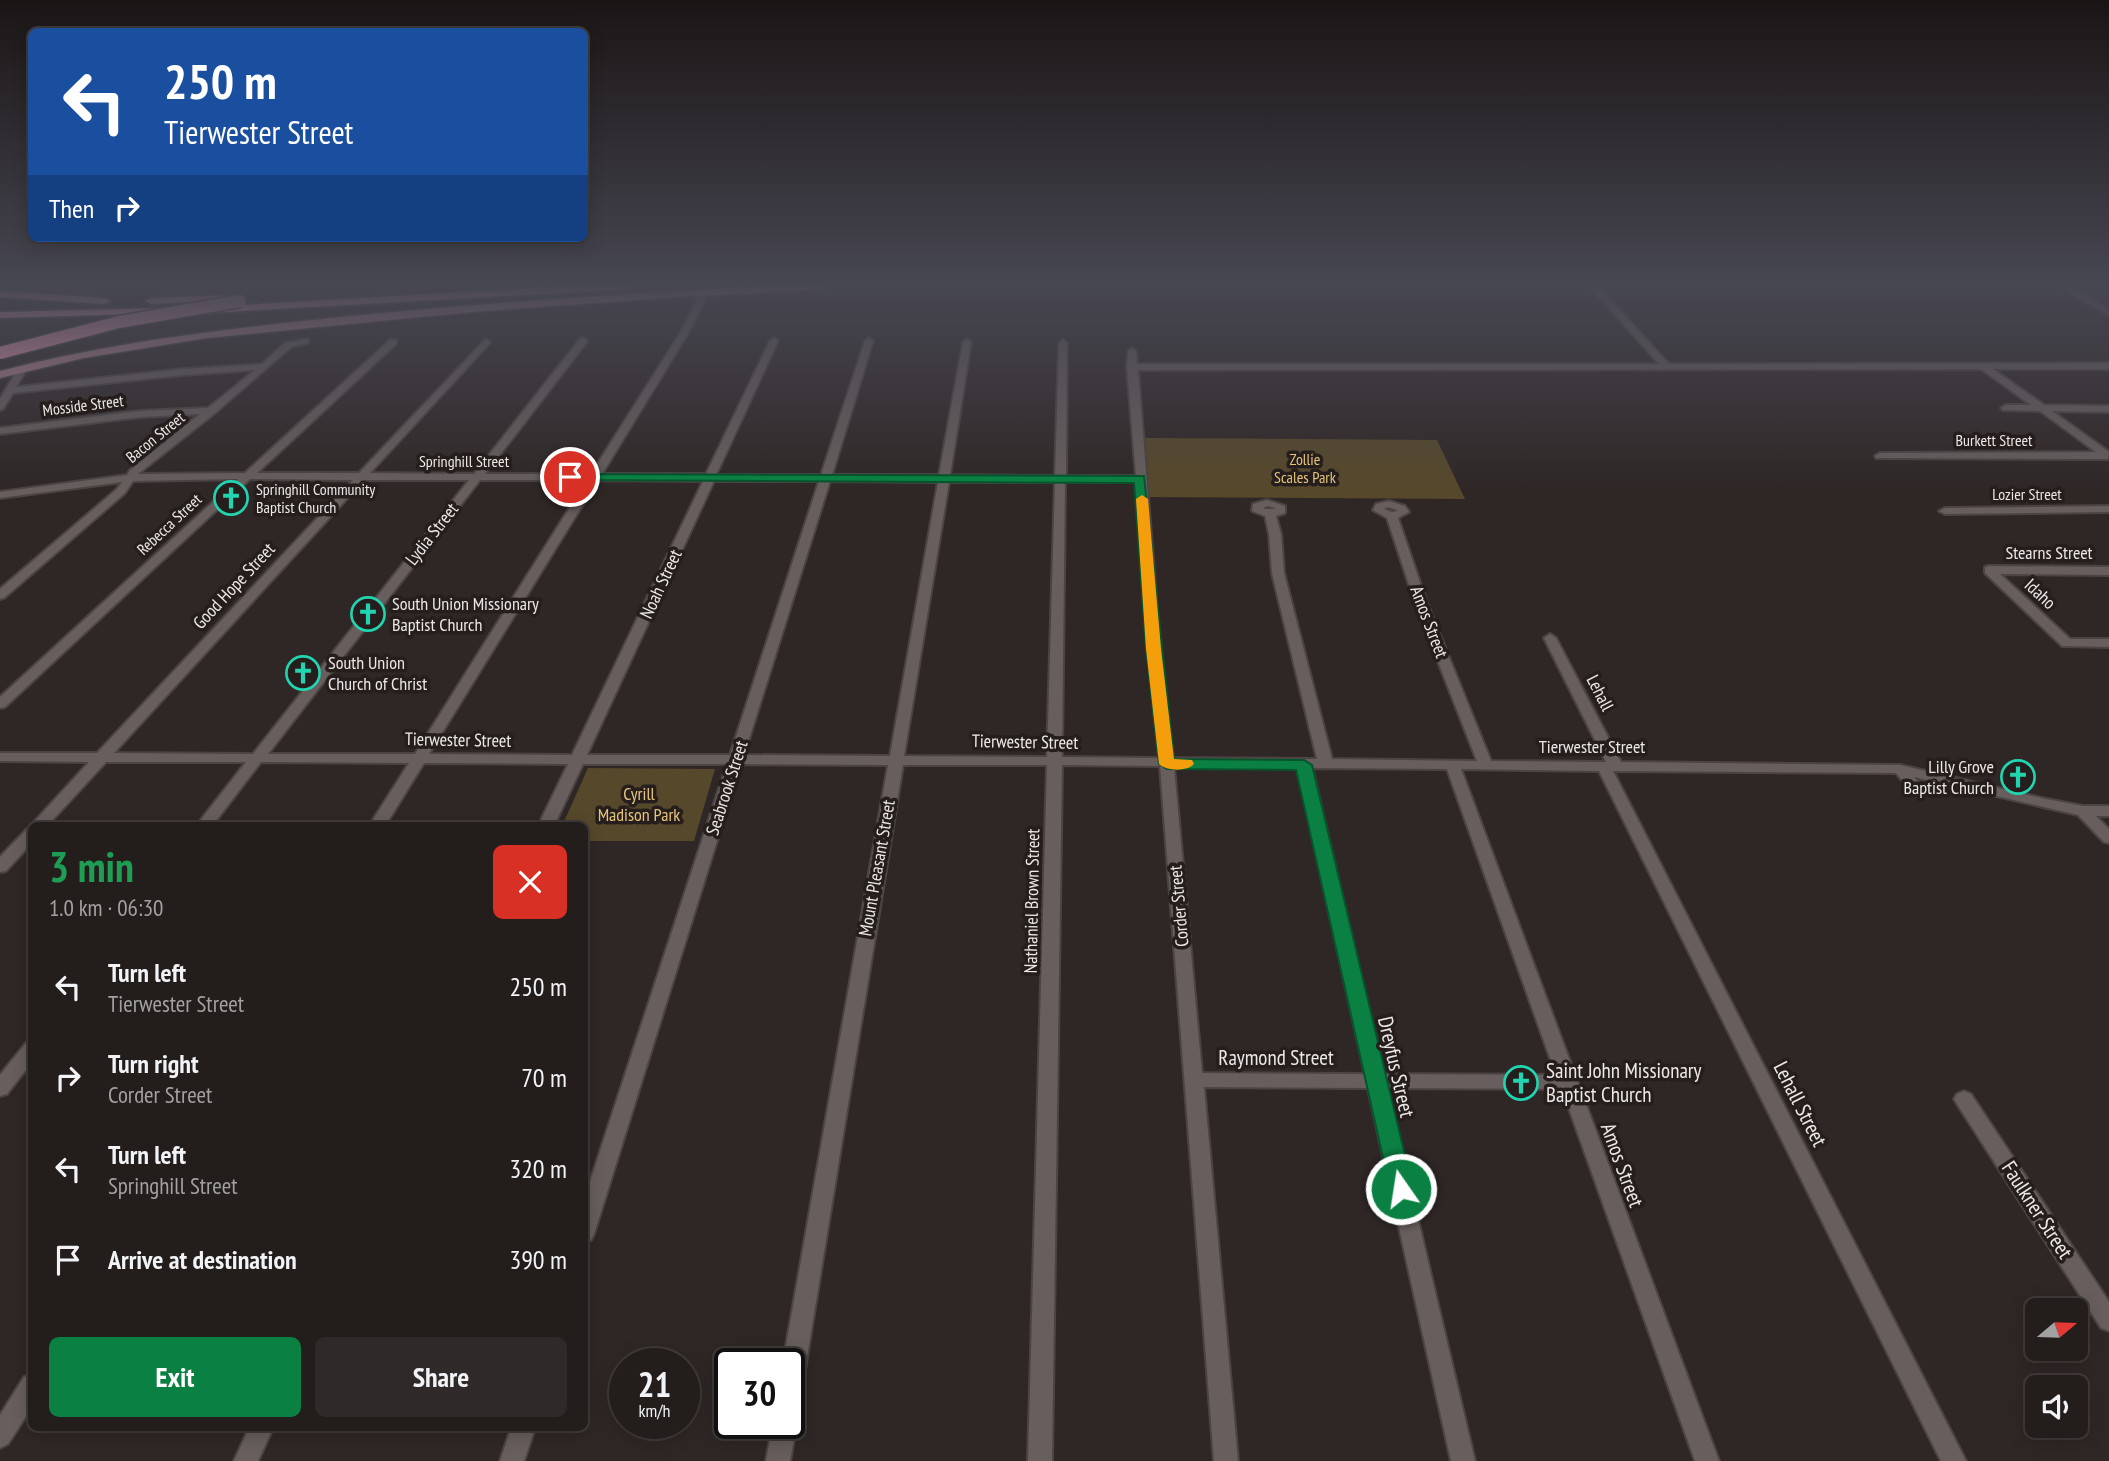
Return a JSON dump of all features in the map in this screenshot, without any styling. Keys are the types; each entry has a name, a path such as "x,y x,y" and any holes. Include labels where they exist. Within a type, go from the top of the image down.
{"main road":[{"path":"0,375 87,354"}],"street":[{"name":"Bacon Street","path":"0,595 121,491 129,478 278,354"},
{"name":"Rebecca Street","path":"0,704 244,476 379,354"},
{"name":"Good Hope Street","path":"42,822 475,354"},
{"name":"Lydia Street","path":"207,822 573,354"},
{"path":"379,822 671,354"},
{"name":"Noah Street","path":"548,822 768,354"},
{"name":"Seabrook Street","path":"588,1222 865,354"},
{"name":"Mount Pleasant Street","path":"797,1348 965,354"},
{"name":"Nathaniel Brown Street","path":"1040,1461 1063,354"},
{"name":"Corder Street","path":"1132,354 1154,649 1167,764 1226,1461"},
{"path":"1655,354 1666,366"},
{"path":"1132,366 2109,366"},
{"path":"1983,366 2108,456"},
{"path":"9,391 183,372 265,367"},
{"path":"0,407 22,369"},
{"path":"2006,408 2109,409"},
{"name":"Mosside Street","path":"0,431 152,413 212,411"},
{"name":"Burkett Street","path":"1880,456 2108,456"},
{"name":"Springhill Street","path":"0,495 129,478 244,476 1140,479"},
{"name":"Lozier Street","path":"1945,511 2109,509"},
{"path":"1270,514 1275,534 1278,573 1326,765"},
{"name":"Amos Street","path":"1392,516 1421,603 1486,766"},
{"name":"Stearns Street","path":"1989,570 2109,571"},
{"name":"Idaho","path":"1989,570 2067,643 2109,643"},
{"name":"Lehall","path":"1550,638 1610,767"},
{"name":"Tierwester Street","path":"0,757 896,760 1900,769 2046,804 2083,810"},
{"name":"Dreyfus Street","path":"1304,765 1464,1461"},
{"name":"Amos Street","path":"1453,766 1707,1461"},
{"name":"Lehall Street","path":"1610,767 1954,1461"},
{"path":"1900,769 1919,792"},
{"path":"2083,810 2109,811"},
{"path":"2083,810 2109,838"},
{"path":"0,867 28,837"},
{"path":"0,1089 28,1053"},
{"name":"Raymond Street","path":"1194,1080 1567,1082"},
{"name":"Faulkner Street","path":"1965,1099 2109,1321"},
{"path":"0,1436 28,1391"},
{"path":"246,1461 260,1431"},
{"path":"512,1461 522,1431"},
{"path":"778,1461 782,1439"}],"green space":[{"name":"Zollie Scales Park","path":"1144,438 1437,440 1465,499 1149,497"},
{"name":"Cyrill Madison Park","path":"588,768 715,769 694,841 588,841 588,822 564,822"}],"slow traffic":[{"path":"1142,499 1154,649 1167,764 1186,764"}],"place":[{"name":"Springhill Community Baptist Church","path":"231,498"},
{"name":"South Union Missionary Baptist Church","path":"368,614"},
{"name":"South Union Church of Christ","path":"303,673"},
{"name":"Lilly Grove Baptist Church","path":"2018,777"},
{"name":"Saint John Missionary Baptist Church","path":"1521,1083"}],"route":[{"path":"570,477 1140,479 1167,764 1304,765 1401,1189"}]}
